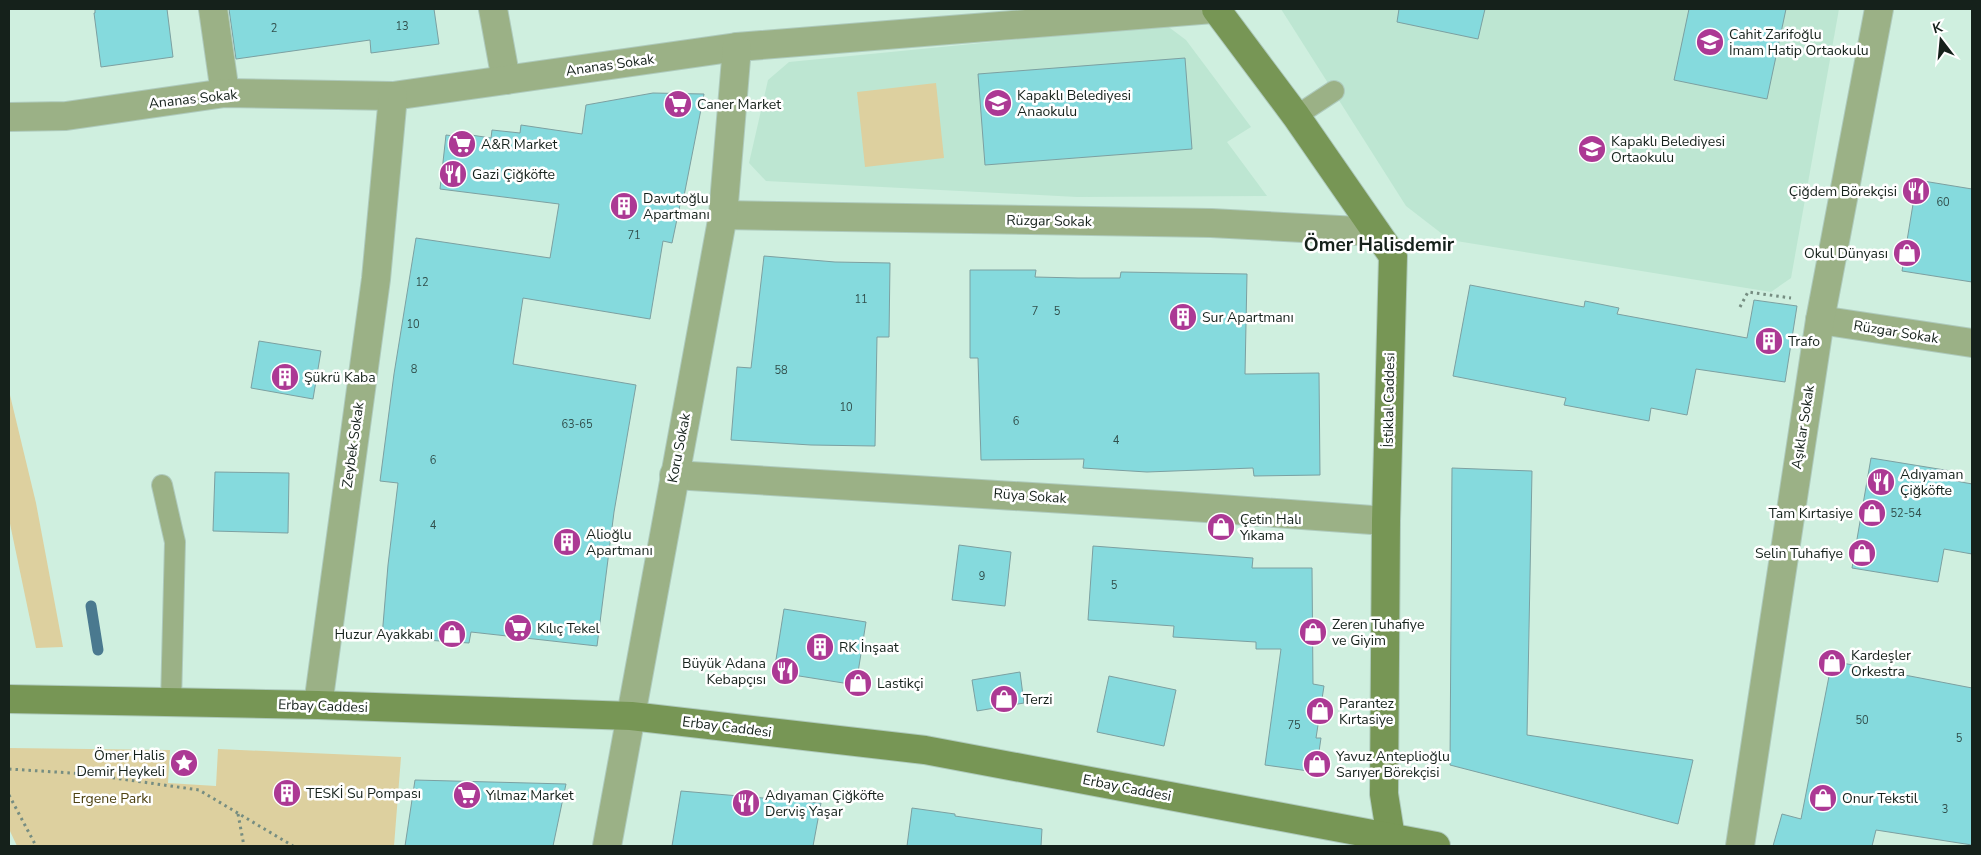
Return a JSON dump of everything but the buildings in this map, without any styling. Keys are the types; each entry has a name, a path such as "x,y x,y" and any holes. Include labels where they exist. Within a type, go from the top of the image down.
{"street":[{"path":"213,9 225,93"},
{"path":"493,9 506,80"},
{"name":"Ananas Sokak","path":"9,117 66,116 225,93 393,96 737,47 1215,9"},
{"name":"İstiklal Caddesi","path":"1215,9 1296,116 1393,256 1386,521 1384,794 1390,842"},
{"name":"Aşıklar Sokak","path":"1740,846 1820,320 1879,9"},
{"name":"Koru Sokak","path":"607,846 723,215 737,47"},
{"name":"Zeybek Sokak","path":"318,705 376,279 393,96"},
{"name":"Rüzgar Sokak","path":"723,215 1211,224 1376,232"},
{"name":"Rüzgar Sokak","path":"1820,320 1972,343"},
{"name":"Rüya Sokak","path":"674,474 1187,506 1386,521"},
{"name":"Erbay Caddesi","path":"9,700 318,705 630,716 924,750 1390,842 1436,846"}],"lane":[{"path":"1296,116 1334,91"},
{"path":"162,485 175,542 171,703"}],"path":[{"path":"1740,307 1748,292 1795,298"},
{"path":"9,769 86,774 199,790 293,846"},
{"path":"9,795 36,846"},
{"path":"238,814 244,846"}],"shaded area":[{"name":"Kapaklı Belediyesi Ortaokulu","path":"1281,9 1839,9 1791,278 1771,292 1450,240 1406,206"},
{"name":"Kapaklı Belediyesi Anaokulu","path":"1166,25 1186,40 1251,127 1227,142 1267,196 1077,197 766,181 749,163 768,80 789,62"}],"green space":[{"path":"936,83 944,158 865,167 857,92"},
{"path":"9,391 36,503 63,647 36,648 9,519"},
{"name":"Ergene Parkı","path":"9,748 170,750 168,783 216,786 218,749 401,757 394,846 17,846 9,829"}],"waterway":[{"path":"91,606 98,650"}],"place":[{"name":"Cahit Zarifoğlu İmam Hatip Ortaokulu","path":"1710,42"},
{"name":"Kapaklı Belediyesi Anaokulu","path":"998,103"},
{"name":"Caner Market","path":"678,104"},
{"name":"A&R Market","path":"462,144"},
{"name":"Kapaklı Belediyesi Ortaokulu","path":"1592,149"},
{"name":"Gazi Çiğköfte","path":"453,174"},
{"name":"Çiğdem Börekçisi","path":"1916,191"},
{"name":"Davutoğlu Apartmanı","path":"624,206"},
{"name":"Okul Dünyası","path":"1907,253"},
{"name":"Sur Apartmanı","path":"1183,317"},
{"name":"Trafo","path":"1769,341"},
{"name":"Şükrü Kaba","path":"285,377"},
{"name":"Adıyaman Çiğköfte","path":"1881,482"},
{"name":"Tam Kırtasiye","path":"1872,513"},
{"name":"Çetin Halı Yıkama","path":"1221,527"},
{"name":"Alioğlu Apartmanı","path":"567,542"},
{"name":"Selin Tuhafiye","path":"1862,553"},
{"name":"Kılıç Tekel","path":"518,628"},
{"name":"Zeren Tuhafiye ve Giyim","path":"1313,632"},
{"name":"Huzur Ayakkabı","path":"452,634"},
{"name":"RK İnşaat","path":"820,647"},
{"name":"Kardeşler Orkestra","path":"1832,663"},
{"name":"Büyük Adana Kebapçısı","path":"785,671"},
{"name":"Lastikçi","path":"858,683"},
{"name":"Terzi","path":"1004,699"},
{"name":"Parantez Kırtasiye","path":"1320,711"},
{"name":"Ömer Halis Demir Heykeli","path":"184,763"},
{"name":"Yavuz Anteplioğlu Sarıyer Börekçisi","path":"1317,764"},
{"name":"TESKİ Su Pompası","path":"287,793"},
{"name":"Yılmaz Market","path":"467,795"},
{"name":"Onur Tekstil","path":"1823,798"},
{"name":"Adıyaman Çiğköfte Derviş Yaşar","path":"746,803"}],"district":[{"name":"Ömer Halisdemir","path":"1379,245"}]}
